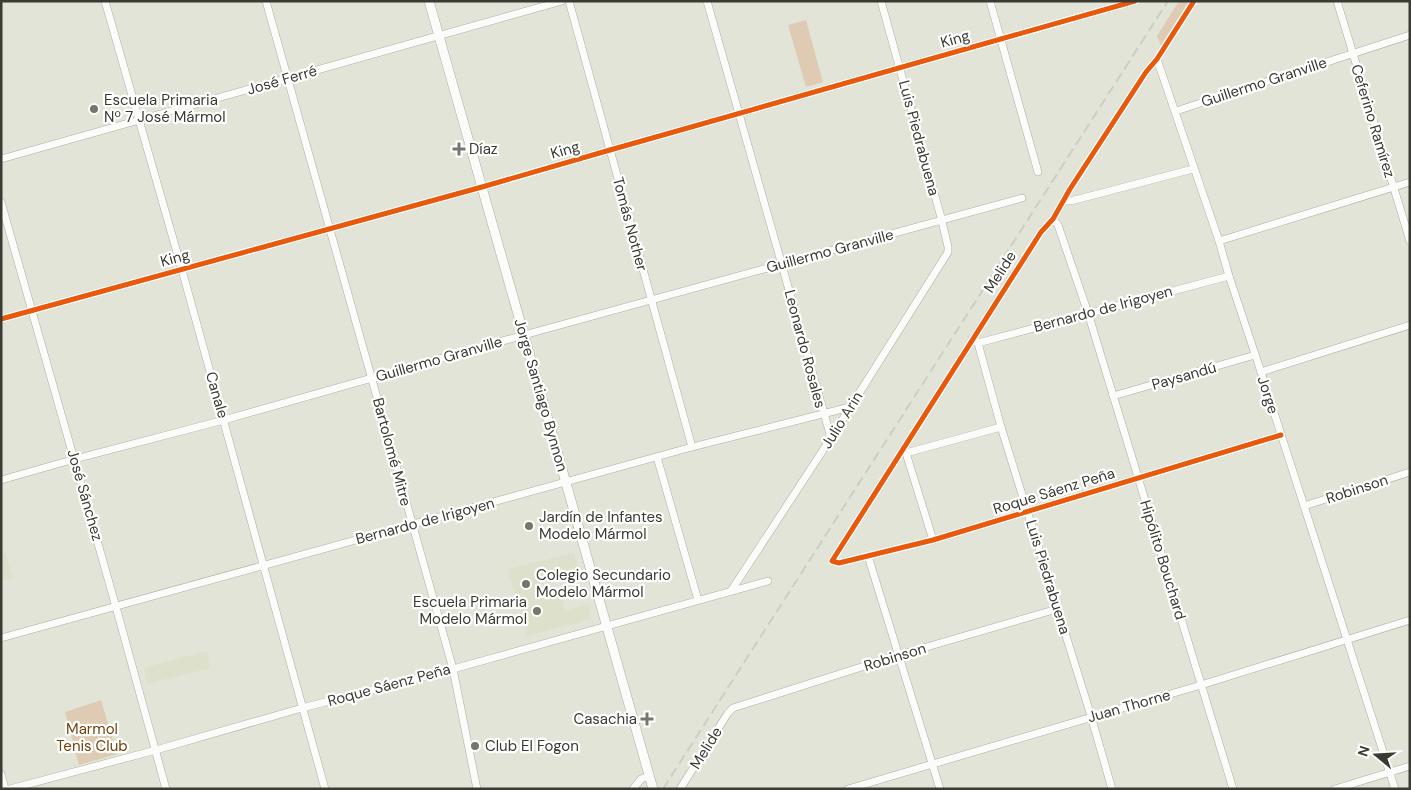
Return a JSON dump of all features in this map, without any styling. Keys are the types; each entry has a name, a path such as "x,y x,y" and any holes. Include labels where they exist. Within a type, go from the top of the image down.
{"street":[{"name":"Canale","path":"106,1 325,789"},
{"name":"Bartolomé Mitre","path":"266,1 453,669 477,789"},
{"name":"Jorge Santiago Bynnon","path":"429,1 653,789"},
{"name":"José Ferré","path":"1,159 562,1"},
{"name":"Tomás Nother","path":"569,1 692,447"},
{"name":"Leonardo Rosales","path":"707,1 831,438"},
{"name":"Luis Piedrabuena","path":"881,1 948,247"},
{"path":"990,1 1038,172"},
{"name":"King","path":"1,319 482,187 1135,1"},
{"name":"Melide","path":"832,561 975,341 1041,232 1053,218 1146,72 1157,59 1194,1"},
{"name":"Ceferino Ramírez","path":"1337,1 1410,241"},
{"name":"Guillermo Granville","path":"1176,111 1410,35"},
{"name":"Jorge","path":"1157,59 1219,241 1395,789"},
{"path":"1063,201 1071,202 1194,169"},
{"path":"1219,241 1410,182"},
{"name":"Guillermo Granville","path":"1,480 224,420 1022,198"},
{"name":"José Sánchez","path":"1,202 75,459 166,789"},
{"name":"Hipólito Bouchard","path":"1053,218 1058,224 1088,313 1233,789"},
{"name":"Julio Arin","path":"731,591 831,438 946,256 948,247"},
{"name":"Bernardo de Irigoyen","path":"975,341 1229,276"},
{"path":"1261,372 1410,325"},
{"name":"Luis Piedrabuena","path":"975,341 1112,789"},
{"name":"Paysandú","path":"1113,396 1255,355"},
{"name":"Bernardo de Irigoyen","path":"1,638 692,447 850,406"},
{"path":"933,540 904,451 1001,427"},
{"name":"Roque Sáenz Peña","path":"832,561 839,563 933,540 1281,435"},
{"path":"657,458 698,600"},
{"name":"Robinson","path":"1304,506 1410,472"},
{"path":"868,556 940,789"},
{"name":"Roque Sáenz Peña","path":"10,789 302,708 453,669 768,581"},
{"name":"Robinson","path":"733,708 899,655 1057,609"},
{"name":"Juan Thorne","path":"848,789 1201,685 1410,620"},
{"name":"Melide","path":"680,789 733,708"},
{"path":"1335,789 1410,766"},
{"path":"1,774 5,789"},
{"path":"633,789 641,779 649,776"}],"shaded area":[{"path":"6,553 13,578 1,581 1,554"},
{"path":"574,553 578,569 539,580 543,598 561,593 565,611 588,604 591,619 527,636 508,569"},
{"path":"207,651 210,668 147,684 144,668"}],"green space":[{"path":"1179,1 1189,1 1161,46 1157,36"},
{"path":"806,20 823,82 806,87 788,25"},
{"name":"Marmol Tenis Club","path":"101,700 117,754 79,765 65,712"}],"railway":[{"path":"663,789 1168,1"}],"cycle path":[{"path":"1,319 482,187 1135,1"},
{"path":"1194,1 1070,189 1053,219 1041,232 832,561 839,563 933,540 1281,435"}],"place":[{"name":"Escuela Primaria Nº 7 José Mármol","path":"94,109"},
{"name":"Díaz","path":"459,149"},
{"name":"Jardín de Infantes Modelo Mármol","path":"529,526"},
{"name":"Colegio Secundario Modelo Mármol","path":"526,584"},
{"name":"Escuela Primaria Modelo Mármol","path":"537,611"},
{"name":"Casachia","path":"647,719"},
{"name":"Club El Fogon","path":"475,746"}]}
